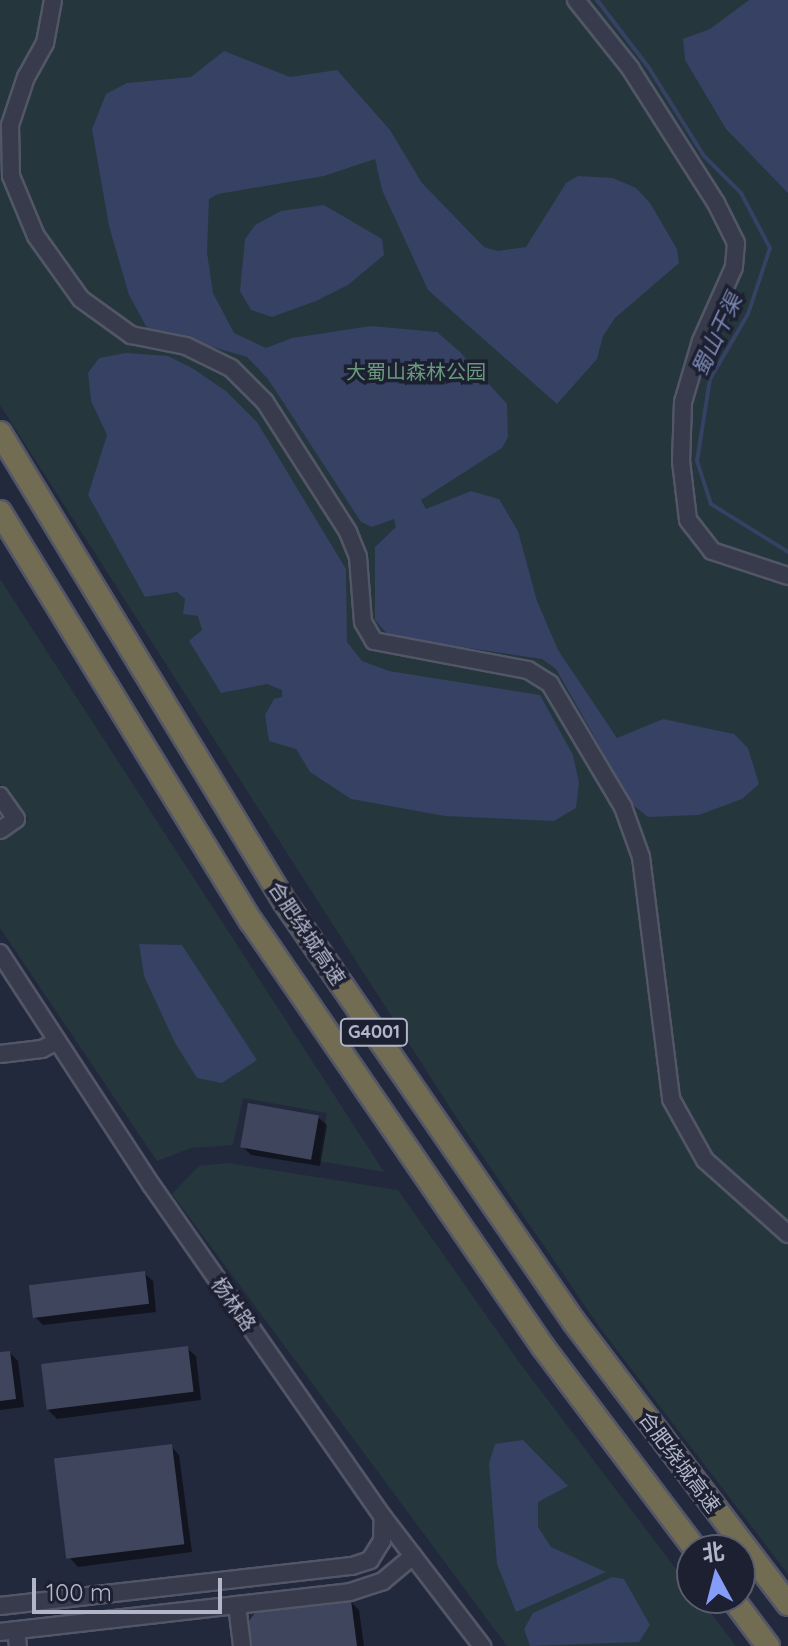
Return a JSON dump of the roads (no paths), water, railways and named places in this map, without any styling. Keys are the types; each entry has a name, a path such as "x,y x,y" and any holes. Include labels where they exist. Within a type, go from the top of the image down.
{"highway":[{"name":"合肥绕城高速","path":"0,433 284,901 574,1322 788,1604"},
{"name":"合肥绕城高速","path":"0,512 251,921 543,1347 684,1534"},
{"path":"744,1614 768,1646"}],"street":[{"path":"53,0 45,43 26,77 10,125 11,176 36,236 81,299 131,335 186,346 231,368 265,402 348,532 358,557 363,622 374,641 528,670 550,684 623,807 641,857 671,1099 705,1160 788,1234"},
{"path":"576,0 630,68 716,203 736,243 734,267 701,341 683,402 681,461 688,520 712,551 788,576"},
{"path":"0,796 16,819 0,830"},
{"name":"杨林路","path":"0,953 383,1517 482,1646"},
{"path":"0,1054 42,1049 57,1041"},
{"path":"0,1606 352,1566 370,1560 382,1541 383,1517"},
{"path":"11,1636 350,1592 383,1581 413,1556"},
{"path":"237,1605 242,1646"}],"water":[{"path":"749,0 788,0 788,193 726,129 685,60 683,39 710,29"},
{"path":"224,51 290,77 337,70 390,130 422,183 484,247 498,251 526,247 566,183 578,176 613,178 636,188 650,203 677,249 679,263 615,318 603,336 597,359 557,404 428,290 382,190 375,159 324,176 218,194 209,199 207,252 213,293 234,333 266,348 292,338 371,326 437,332 459,351 507,404 508,437 502,448 421,500 426,509 471,491 499,499 518,531 537,601 558,650 617,738 663,719 734,734 748,748 759,784 742,799 699,815 648,817 633,805 556,669 542,659 389,636 375,620 375,547 396,527 394,519 372,527 361,522 268,379 247,357 147,328 129,295 109,226 92,129 106,94 127,83 191,77"},
{"path":"324,205 382,239 384,255 348,285 316,301 272,317 251,310 240,291 245,239 255,225 281,211"},
{"path":"126,353 168,356 192,368 226,391 257,422 346,569 347,642 362,661 389,671 540,695 573,755 579,782 576,808 554,821 445,816 351,799 310,772 296,749 269,741 265,715 274,699 282,697 282,690 267,684 221,693 189,641 202,630 198,616 183,614 185,599 177,592 145,597 88,495 107,435 91,401 88,373 99,358"},
{"path":"139,944 182,945 257,1060 222,1083 197,1078 175,1043 144,976"},
{"path":"523,1440 568,1486 538,1502 538,1527 551,1547 606,1572 516,1612 497,1564 489,1463 495,1444"},
{"path":"612,1577 624,1579 650,1625 639,1642 530,1646 524,1629 533,1613"}],"waterway":[{"name":"蜀山干渠","path":"597,0 649,68 704,156 741,193 770,248 748,314 710,379 697,461 711,504 788,552"}],"park label":[{"name":"大蜀山森林公园","path":"416,371"}]}
